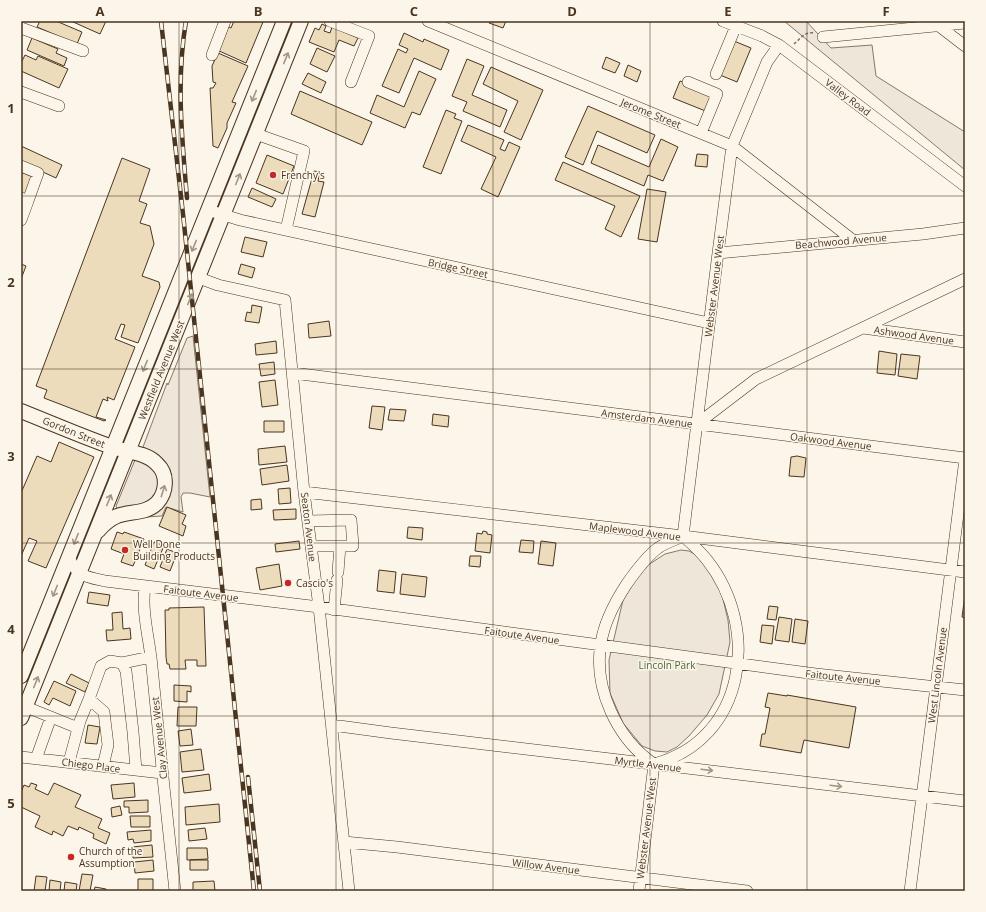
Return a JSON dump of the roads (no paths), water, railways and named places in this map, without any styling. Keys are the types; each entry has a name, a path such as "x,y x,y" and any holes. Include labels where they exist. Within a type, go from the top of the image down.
{"main road":[{"name":"Westfield Avenue West","path":"21,676 284,21"},
{"name":"Westfield Avenue West","path":"23,713 224,216 301,21"},
{"name":"Gordon Street","path":"21,411 113,447 145,456 158,464 164,473 165,485 163,491 157,502 152,507 140,512 117,516 106,523 94,536"}],"street":[{"path":"212,55 225,21"},
{"path":"330,21 369,36 351,82"},
{"name":"Jerome Street","path":"428,21 732,146 854,240"},
{"name":"Valley Road","path":"723,21 762,36 783,48 965,186"},
{"path":"823,37 965,23"},
{"path":"716,74 736,26"},
{"path":"939,26 965,46"},
{"path":"21,28 83,51"},
{"name":"Webster Avenue West","path":"683,536 732,146 767,62 783,48"},
{"path":"688,82 717,94 701,133"},
{"path":"21,92 59,106"},
{"path":"256,134 304,152 286,230"},
{"path":"21,166 38,173 24,199 21,220"},
{"name":"Bridge Street","path":"208,210 240,220 709,323"},
{"name":"Beachwood Avenue","path":"718,253 923,234 965,228"},
{"name":"Seaton Avenue","path":"199,278 218,285 285,300 304,492 319,607 349,891"},
{"name":"Amsterdam Avenue","path":"292,373 697,424 756,379 965,279"},
{"name":"Ashwood Avenue","path":"863,328 965,342"},
{"name":"Oakwood Avenue","path":"697,424 965,458"},
{"name":"West Lincoln Avenue","path":"910,891 965,458"},
{"name":"Maplewood Avenue","path":"304,492 683,536 965,572"},
{"path":"308,520 351,520 353,546 311,546"},
{"name":"Webster Avenue West","path":"683,536 708,560 724,588 734,617 736,633 736,678 730,699 713,728 687,751 667,761 654,764 642,756 632,746 610,711 602,684 600,664 601,646 605,629 612,611 621,593 632,577 658,548 683,536"},
{"path":"334,610 340,546"},
{"path":"70,555 71,563 80,574"},
{"name":"Faitoute Avenue","path":"80,574 105,581 319,607 737,664 965,690"},
{"name":"Clay Avenue West","path":"145,586 144,602 175,891"},
{"path":"69,762 78,728 90,700 101,666 110,661 122,663 151,657"},
{"path":"122,663 126,671 136,770"},
{"path":"90,700 104,712 108,745 103,766"},
{"path":"23,713 51,717 78,728"},
{"path":"36,759 51,717"},
{"name":"Myrtle Avenue","path":"332,725 965,801"},
{"name":"Chiego Place","path":"21,757 162,773"},
{"name":"Webster Avenue West","path":"639,891 654,764"},
{"name":"Willow Avenue","path":"344,842 397,847 747,891"}],"railway":[{"path":"161,21 183,214 254,891"},
{"path":"186,21 181,65 181,110 187,198"},
{"path":"248,777 260,891"}],"place":[{"name":"Frenchy's","path":"273,175"},
{"name":"Well Done Building Products","path":"125,550"},
{"name":"Cascio's","path":"288,583"},
{"name":"Church of the Assumption","path":"71,857"}],"park label":[{"name":"Lincoln Park","path":"667,665"}]}
